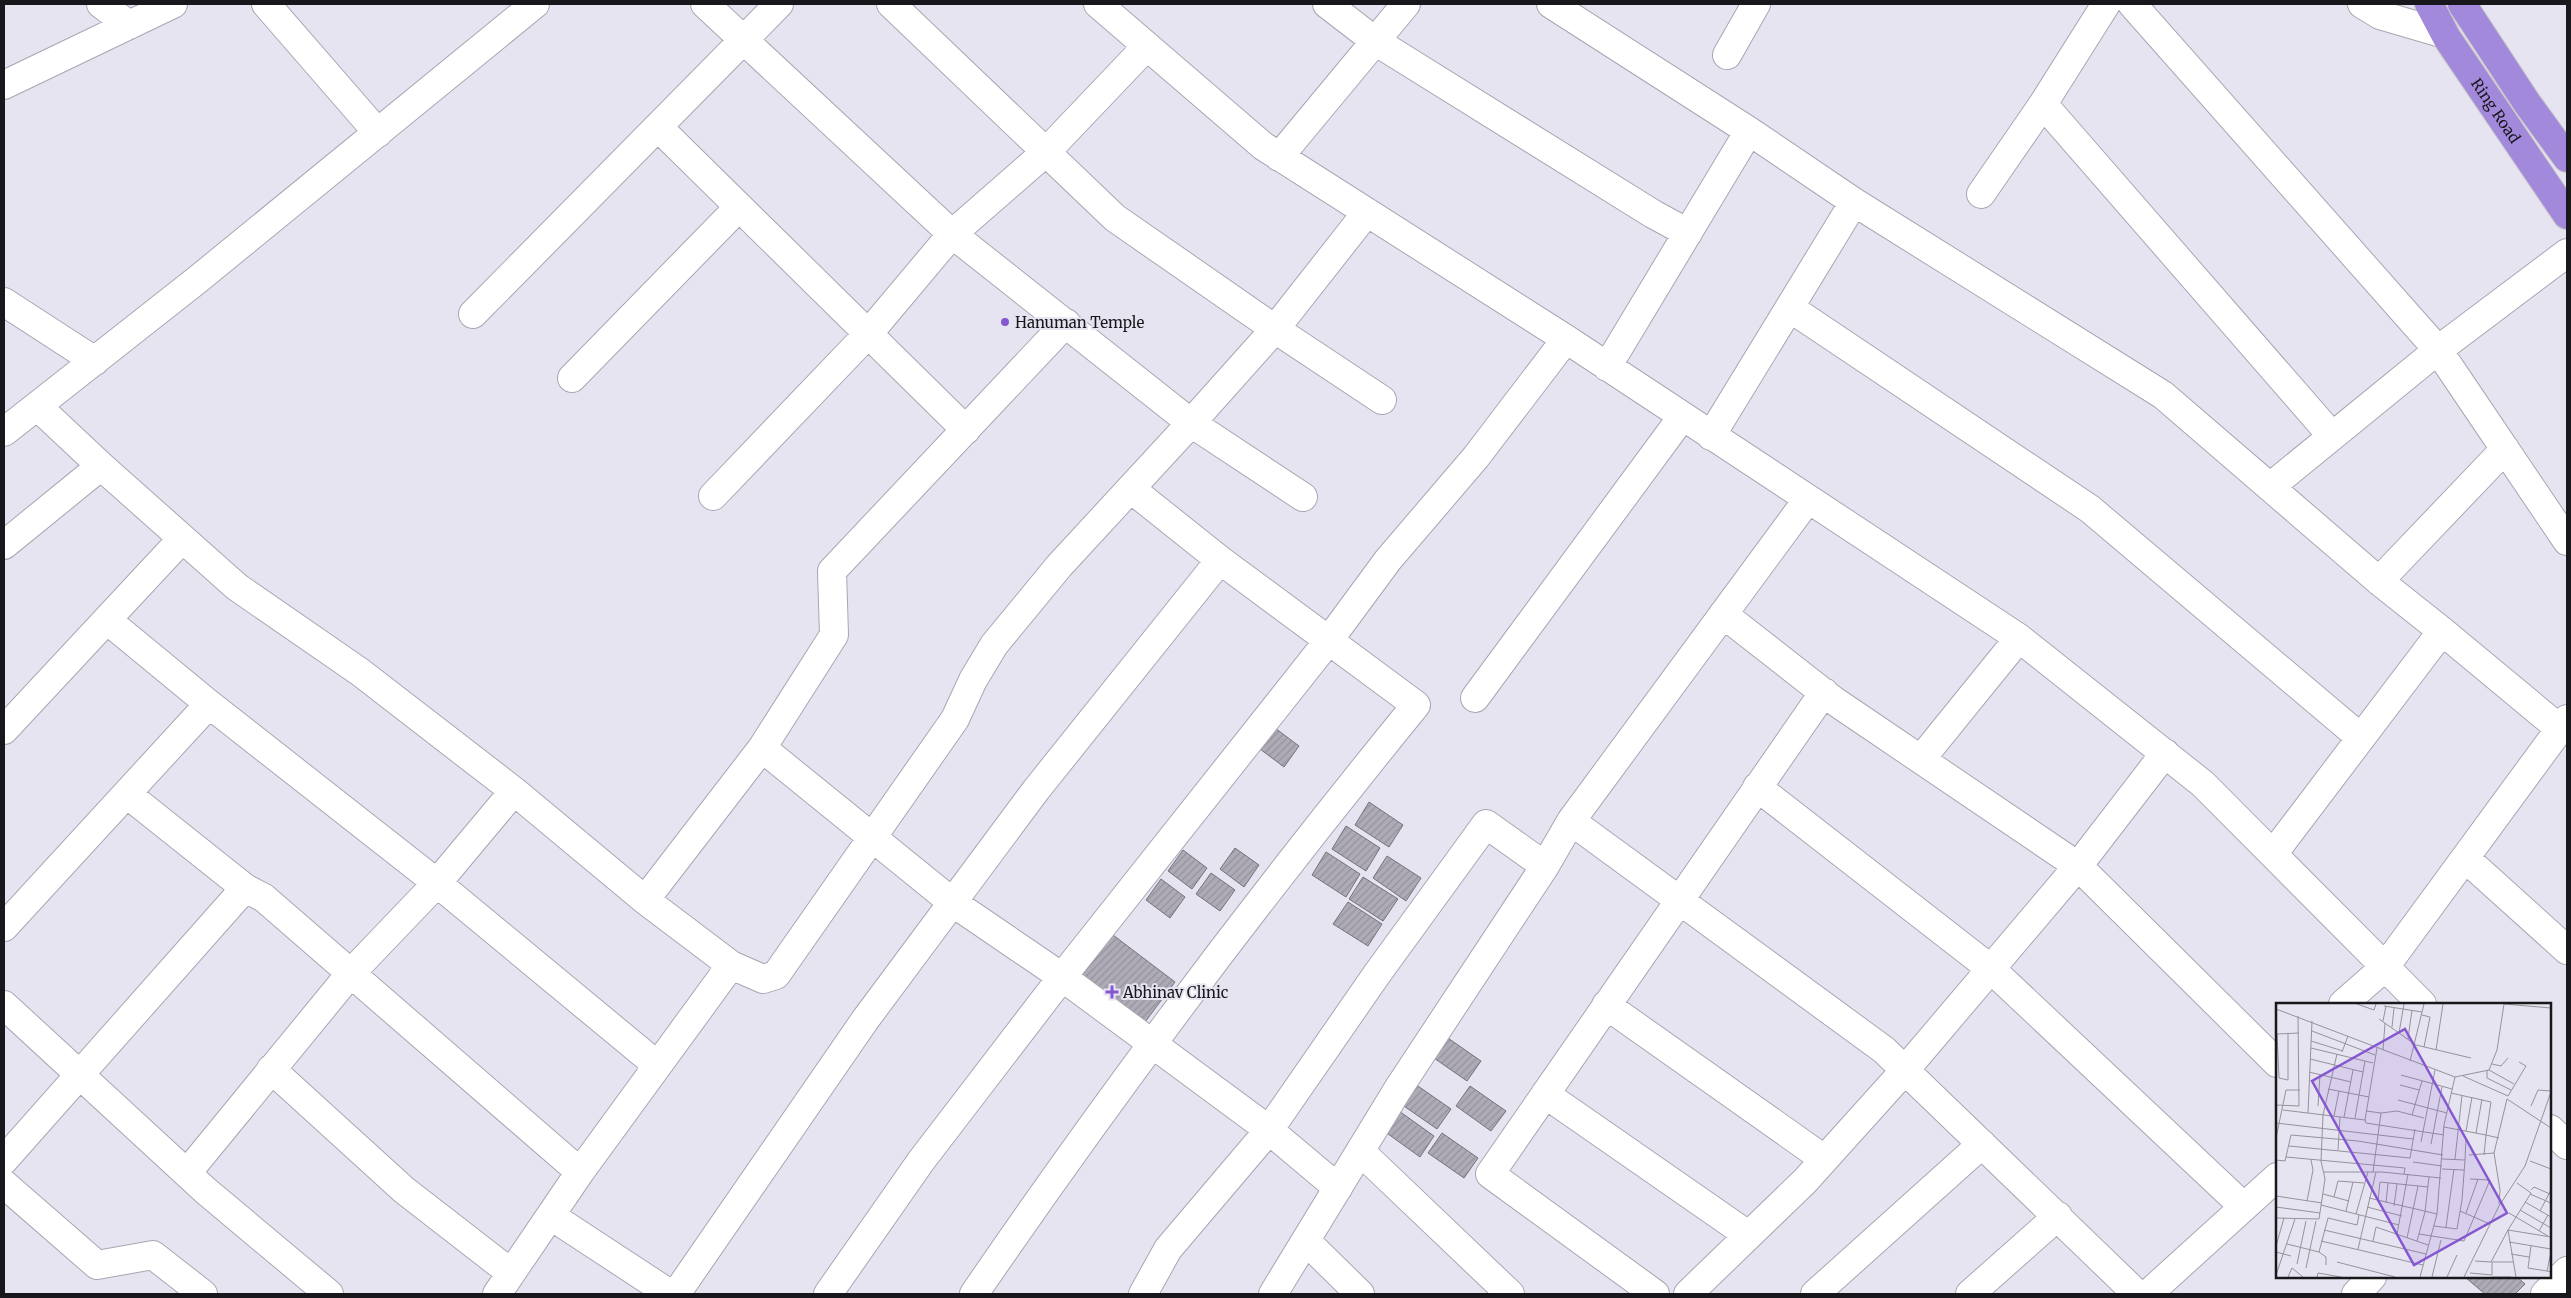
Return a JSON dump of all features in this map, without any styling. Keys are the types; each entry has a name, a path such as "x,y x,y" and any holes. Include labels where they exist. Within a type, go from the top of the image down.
{"highway":[{"name":"Ring Road","path":"2429,4 2445,34 2567,215"},
{"name":"Ring Road","path":"2462,4 2526,103 2567,158"}],"street":[{"path":"101,4 128,25"},
{"path":"4,84 173,4"},
{"path":"266,4 378,133"},
{"path":"4,432 378,133 534,4"},
{"path":"705,4 952,234 1192,423 1303,497"},
{"path":"474,314 779,4"},
{"path":"891,4 1115,218 1274,329 1382,400"},
{"path":"1098,4 1263,146 1566,339 2018,638 2203,784 2421,1003"},
{"path":"1327,4 1375,41 1653,214 1688,233"},
{"path":"1279,156 1406,4"},
{"path":"1551,4 1749,131 1854,202 2163,395 2379,580 2442,631 2564,724 2385,966 2343,1003"},
{"path":"1727,55 1756,4"},
{"path":"1981,194 2043,104 2106,4"},
{"path":"2132,4 2438,350 2567,541"},
{"path":"2362,4 2380,15 2445,34"},
{"path":"713,496 868,334 952,234 1046,152 1147,46"},
{"path":"2043,104 2332,436"},
{"path":"658,128 966,430"},
{"path":"1607,367 1749,131"},
{"path":"1711,436 1854,202"},
{"path":"572,378 738,208"},
{"path":"37,406 101,466 237,587 360,672 514,791 645,900 731,965 763,979 776,975 955,719 973,680 994,645 1058,566 1192,423 1274,329 1367,212"},
{"path":"2270,487 2438,350 2567,253"},
{"path":"4,302 95,361"},
{"path":"1790,308 2090,509 2361,738"},
{"path":"645,900 762,748 834,635 832,571 1066,323"},
{"path":"828,1294 921,1161 1062,977 1329,640 1388,560 1476,456 1566,339"},
{"path":"1475,698 1682,417"},
{"path":"2379,580 2505,449"},
{"path":"4,544 101,466"},
{"path":"974,1294 1068,1156 1228,942 1416,705 1220,560 1131,489"},
{"path":"1273,1294 1398,1089 1545,866 1572,821 1808,499"},
{"path":"4,730 182,539"},
{"path":"676,1294 864,1020 1036,790 1220,560"},
{"path":"1723,614 1824,692 2078,866 2276,1061"},
{"path":"107,620 208,704 437,883 657,1065"},
{"path":"2273,854 2442,631"},
{"path":"1921,759 2018,638"},
{"path":"1655,1294 1490,1174 1678,899 1824,692"},
{"path":"4,928 208,704"},
{"path":"762,748 952,902 1062,977 1153,1044 1268,1130 1338,1188"},
{"path":"1688,1294 1824,1159 1905,1070 2078,866 2165,753"},
{"path":"1757,787 1991,969 2244,1208"},
{"path":"187,1173 350,974 437,883 514,791"},
{"path":"128,794 245,888 264,898 580,1172"},
{"path":"1572,821 1884,1050 2137,1294"},
{"path":"1142,1294 1168,1249 1268,1130 1376,974 1486,824 1545,866"},
{"path":"2465,858 2567,950"},
{"path":"4,1160 79,1073 245,888"},
{"path":"271,1070 404,1190 504,1284 580,1172 731,965"},
{"path":"4,1004 187,1173 329,1294"},
{"path":"1606,1005 1824,1159"},
{"path":"1545,1094 1748,1235"},
{"path":"2551,1130 2567,1145"},
{"path":"1815,1294 1982,1144"},
{"path":"1361,1152 1510,1294"},
{"path":"2148,1294 2276,1178"},
{"path":"4,1184 97,1264 153,1255 203,1294"},
{"path":"551,1216 670,1294"},
{"path":"1970,1294 2058,1216"},
{"path":"1306,1241 1360,1294"},
{"path":"2545,1294 2567,1272"},
{"path":"2356,1294 2371,1278"}],"building":[{"path":"1275,728 1299,746 1284,767 1260,749"},
{"path":"1369,802 1403,825 1389,847 1355,825"},
{"path":"1346,826 1380,848 1366,871 1332,849"},
{"path":"1235,848 1259,865 1244,887 1220,869"},
{"path":"1183,850 1207,868 1192,889 1168,871"},
{"path":"1326,852 1360,874 1346,897 1312,875"},
{"path":"1387,856 1421,878 1406,901 1373,878"},
{"path":"1211,873 1235,890 1220,911 1196,894"},
{"path":"1363,877 1398,899 1383,921 1349,899"},
{"path":"1161,879 1185,897 1170,918 1146,900"},
{"path":"1348,902 1382,924 1368,946 1333,924"},
{"path":"1113,935 1175,982 1142,1026 1079,979"},
{"path":"1445,1036 1481,1061 1467,1081 1431,1056"},
{"path":"1415,1084 1451,1109 1437,1129 1401,1104"},
{"path":"1470,1086 1506,1111 1491,1131 1456,1106"},
{"path":"1399,1111 1434,1136 1420,1157 1384,1131"},
{"path":"1442,1133 1478,1158 1464,1178 1428,1153"},
{"path":"2466,1278 2518,1278 2525,1284 2515,1294 2485,1294"}],"place":[{"name":"Hanuman Temple","path":"1005,322"},
{"name":"Abhinav Clinic","path":"1112,992"}]}
